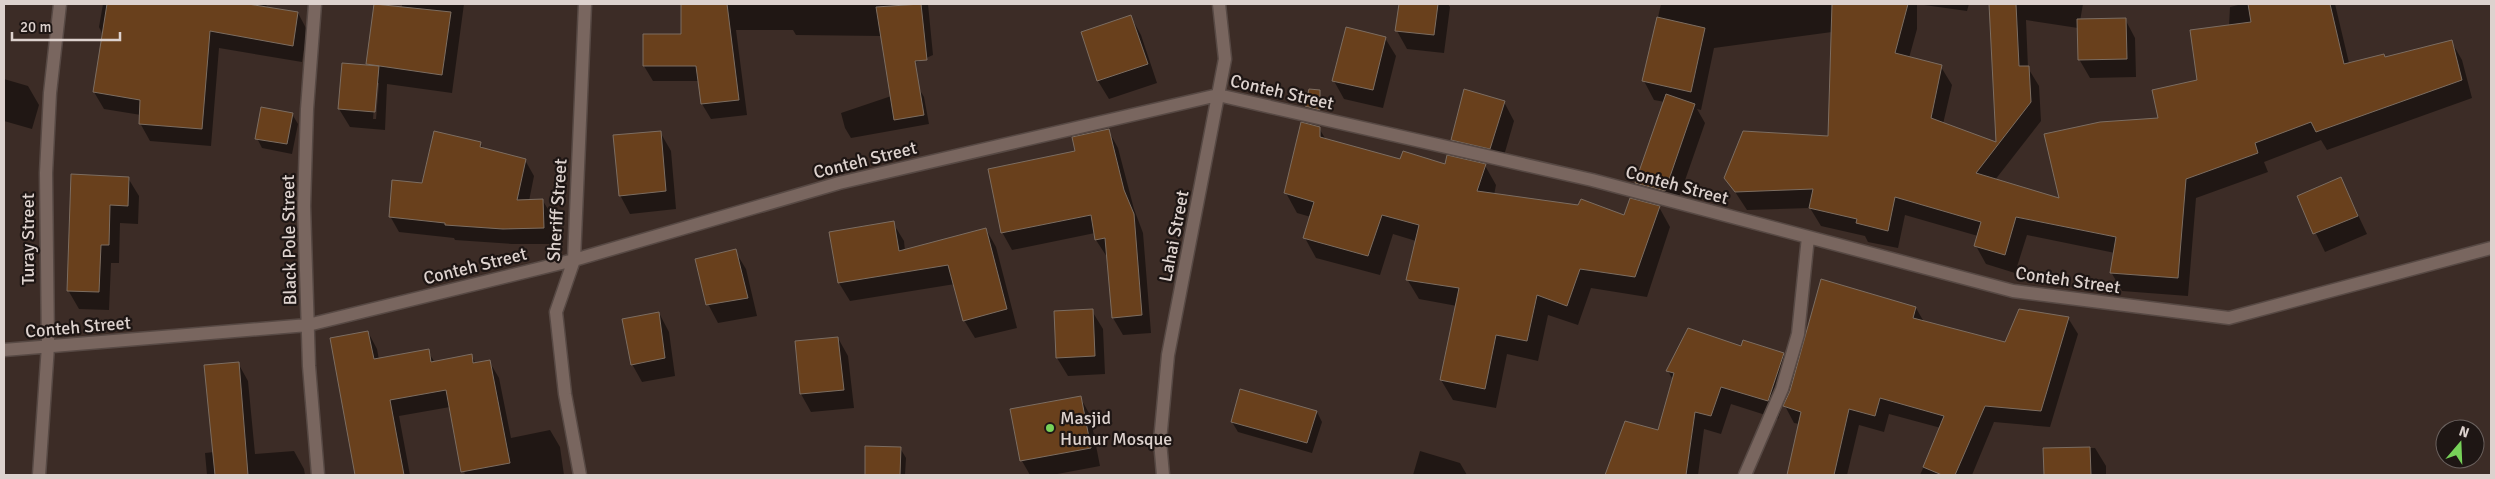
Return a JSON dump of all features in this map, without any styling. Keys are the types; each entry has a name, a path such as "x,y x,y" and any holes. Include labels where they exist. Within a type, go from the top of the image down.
{"street":[{"name":"Turay Street","path":"39,475 48,346 46,173 50,93 60,4"},
{"name":"Black Pole Street","path":"315,4 307,109 304,206 308,325 318,475"},
{"name":"Sheriff Street","path":"580,475 565,394 556,312 574,260 584,4"},
{"name":"Lahai Street","path":"1164,475 1160,441 1168,355 1225,58 1219,4"},
{"name":"Conteh Street","path":"4,350 308,325 574,260 839,183 1218,95 1592,180 2013,291 2229,318 2491,248"},
{"path":"1745,475 1782,389 1798,334 1808,237"}],"building":[{"path":"107,4 248,4 298,12 293,46 210,31 202,129 139,124 140,100 93,92"},
{"path":"374,4 451,12 442,75 366,64"},
{"path":"681,4 727,4 739,100 701,104 696,66 643,66 643,34 681,34"},
{"path":"921,4 927,60 915,61 924,115 894,120 876,7"},
{"path":"1399,4 1438,4 1434,35 1395,31"},
{"path":"1832,4 1908,4 1895,53 1942,65 1931,118 1996,142 1989,4 2016,4 2019,66 2029,66 2031,102 1976,173 2059,198 2044,134 2100,122 2158,118 2152,90 2197,80 2190,30 2251,22 2248,4 2330,4 2344,64 2384,54 2385,57 2452,40 2462,80 2316,132 2311,122 2255,143 2258,153 2186,179 2178,278 2110,273 2116,237 2016,217 2005,255 1974,246 1981,222 1895,197 1888,231 1856,223 1857,219 1809,208 1813,189 1735,192 1724,178 1743,131 1828,136"},
{"path":"1131,15 1148,64 1097,81 1081,32"},
{"path":"1657,17 1705,28 1691,92 1642,81"},
{"path":"2126,18 2127,59 2078,60 2077,19"},
{"path":"1346,27 1386,37 1373,90 1332,81"},
{"path":"342,63 379,66 375,112 338,109"},
{"path":"1309,89 1320,90 1320,110 1305,106"},
{"path":"1464,89 1505,101 1490,149 1451,140"},
{"path":"1666,94 1695,104 1665,191 1635,183"},
{"path":"261,107 293,113 287,144 255,139"},
{"path":"1301,122 1320,127 1320,137 1400,159 1403,151 1445,164 1447,155 1486,164 1477,191 1578,205 1581,199 1624,215 1630,198 1660,206 1635,277 1580,269 1567,306 1537,295 1527,341 1496,335 1485,389 1440,380 1459,288 1406,280 1419,225 1382,215 1368,256 1303,238 1314,202 1284,193"},
{"path":"1109,129 1124,190 1134,214 1142,315 1112,318 1105,238 1095,240 1091,215 1001,233 988,169 1075,151 1072,137"},
{"path":"434,131 481,142 480,147 526,159 517,200 543,199 544,228 503,229 445,225 445,223 389,217 392,180 422,183"},
{"path":"661,131 666,191 619,196 613,135"},
{"path":"71,174 129,177 128,206 110,205 109,245 101,245 99,292 67,291"},
{"path":"2341,177 2358,216 2313,234 2297,196"},
{"path":"894,221 899,251 986,228 1007,309 963,321 948,265 838,283 829,232"},
{"path":"736,249 748,298 706,305 695,259"},
{"path":"1821,279 1916,307 1913,318 2005,342 2019,309 2069,317 2041,411 1985,406 1955,475 1942,475 1923,467 1944,416 1880,398 1875,416 1849,409 1834,475 1787,475 1801,412 1783,406 1790,391"},
{"path":"1093,309 1095,356 1056,358 1054,311"},
{"path":"659,312 665,358 631,365 622,319"},
{"path":"1688,328 1741,346 1743,340 1784,353 1768,401 1721,387 1711,416 1695,412 1686,475 1605,475 1625,421 1658,430 1674,373 1666,371"},
{"path":"368,331 374,359 429,349 431,362 472,354 473,363 490,360 510,463 461,472 446,390 390,400 404,475 355,475 330,338"},
{"path":"838,337 844,390 800,394 795,341"},
{"path":"239,362 248,475 215,475 204,365"},
{"path":"1240,389 1317,411 1307,443 1231,422"},
{"name":"Masjid Hunur Mosque","path":"1081,396 1091,448 1020,461 1010,409"},
{"path":"865,446 901,447 900,475 865,475"},
{"path":"2090,447 2091,475 2044,475 2043,448"}],"place":[{"name":"Masjid Hunur Mosque","path":"1050,428"}]}
